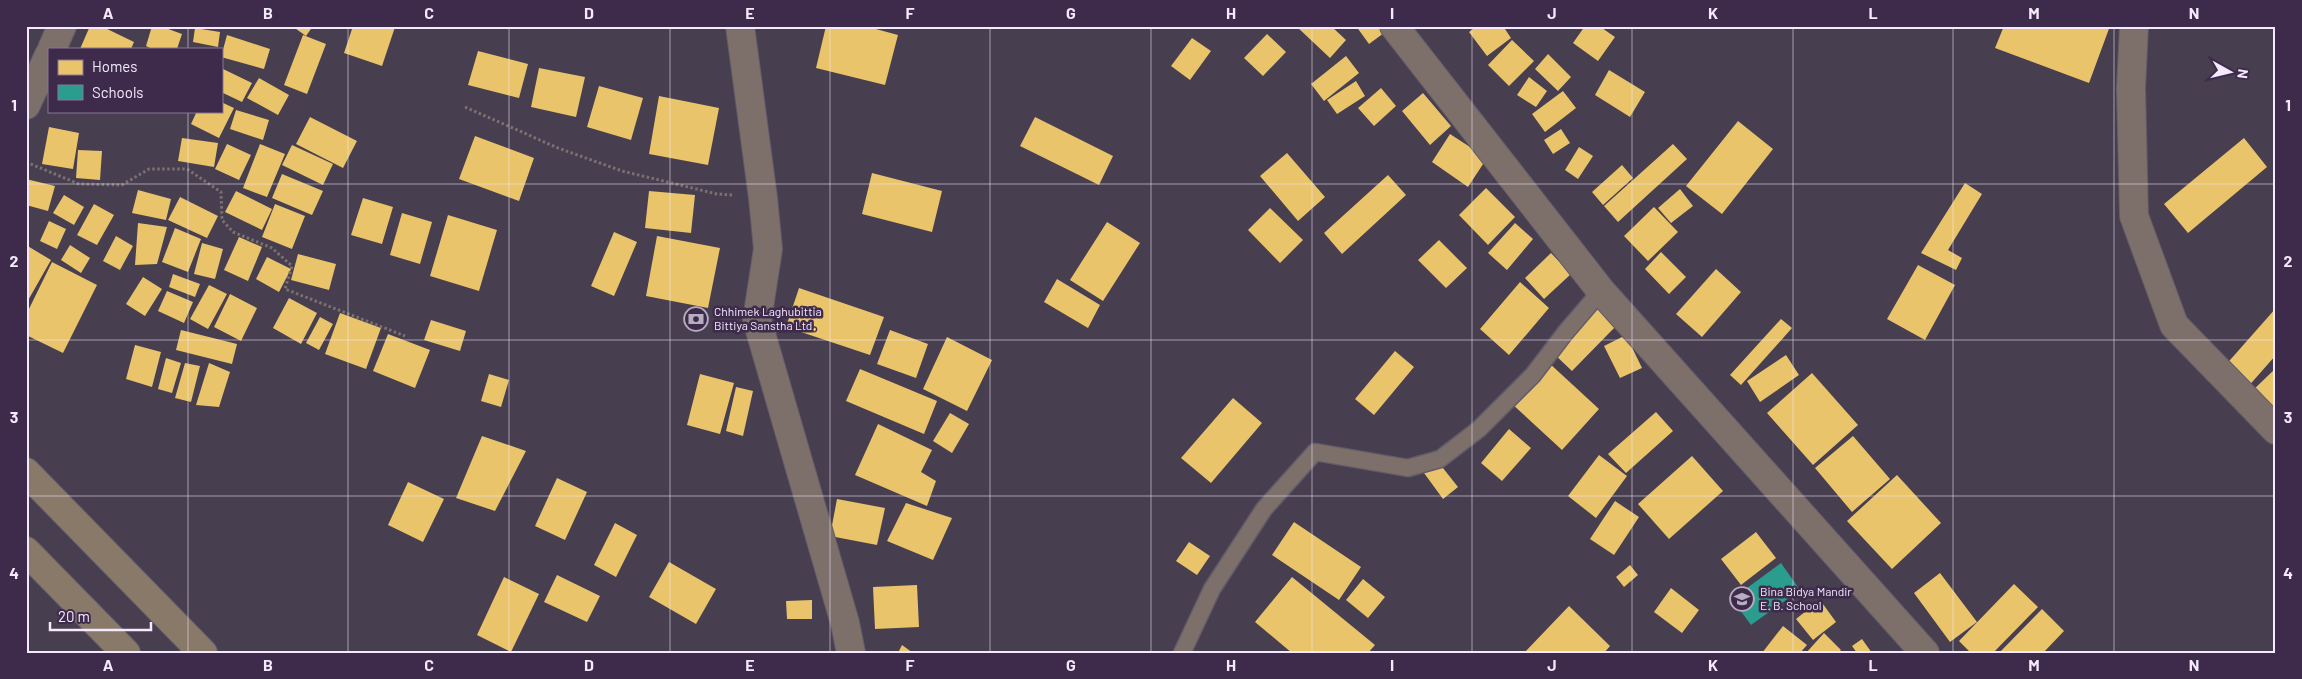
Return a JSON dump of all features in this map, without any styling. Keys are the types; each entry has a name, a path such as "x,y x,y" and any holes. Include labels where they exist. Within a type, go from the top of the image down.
{"highway":[{"path":"26,472 203,653"},
{"path":"26,551 126,653"}],"street":[{"path":"52,48 62,26"},
{"path":"740,26 768,249 757,320 845,623 851,653"},
{"path":"1394,26 1601,291 1925,653"},
{"path":"2134,26 2131,88 2134,216 2174,325 2276,430"},
{"path":"26,105 48,57"}],"lane":[{"path":"1182,653 1212,589 1264,509 1315,452 1408,468 1440,459 1479,428 1533,375 1564,333 1601,291"}],"path":[{"path":"465,107 558,148 622,171 717,194 763,198"},
{"path":"26,162 78,184 122,185 149,169 188,169 221,192 222,220 233,232 272,248 292,266 286,289 405,336"}],"building: Homes":[{"path":"90,26 101,26 134,42 131,48 80,48"},
{"path":"152,26 160,26 182,34 177,48 150,48 146,46"},
{"path":"292,26 313,26 306,36"},
{"path":"353,26 395,27 382,66 344,53"},
{"path":"826,26 865,26 898,35 885,85 816,68"},
{"path":"1296,26 1331,26 1346,40 1330,58"},
{"path":"1356,26 1385,26 1388,30 1369,44"},
{"path":"1477,26 1503,26 1511,38 1487,56 1469,32"},
{"path":"1585,26 1599,26 1615,37 1598,61 1573,43"},
{"path":"2004,26 2110,26 2089,83 1995,48"},
{"path":"195,28 220,32 218,47 193,42"},
{"path":"1267,34 1286,52 1263,76 1244,58"},
{"path":"227,35 270,49 264,69 222,57"},
{"path":"303,35 326,44 307,94 284,85"},
{"path":"1192,38 1211,51 1190,80 1171,66"},
{"path":"1512,40 1534,61 1509,86 1488,65"},
{"path":"478,51 528,64 519,98 468,85"},
{"path":"1548,54 1571,77 1558,91 1535,69"},
{"path":"1346,56 1359,73 1324,101 1311,84"},
{"path":"222,68 252,83 242,102 222,92"},
{"path":"539,68 585,77 576,117 531,107"},
{"path":"1609,70 1645,92 1630,117 1595,95"},
{"path":"1529,77 1547,91 1536,107 1517,95"},
{"path":"259,78 289,95 278,115 247,98"},
{"path":"1356,81 1365,96 1337,114 1327,100"},
{"path":"599,86 643,98 631,140 587,127"},
{"path":"1381,88 1396,106 1374,126 1358,108"},
{"path":"1563,91 1576,108 1545,132 1532,114"},
{"path":"1423,93 1451,126 1430,145 1402,111"},
{"path":"659,96 719,108 708,165 649,154"},
{"path":"222,102 234,108 219,138 191,124 197,112 222,112"},
{"path":"236,110 269,120 263,140 230,129"},
{"path":"310,117 357,141 343,168 296,144"},
{"path":"1035,117 1113,156 1099,185 1020,146"},
{"path":"1738,121 1773,149 1722,214 1686,186"},
{"path":"49,127 79,133 73,169 42,164"},
{"path":"1561,129 1570,143 1553,154 1544,140"},
{"path":"1450,134 1487,158 1468,187 1432,162"},
{"path":"475,136 534,158 519,201 459,179"},
{"path":"182,138 218,143 214,167 178,161"},
{"path":"2244,138 2267,167 2188,233 2164,204"},
{"path":"227,144 251,155 239,180 215,169"},
{"path":"260,144 285,154 267,197 243,188"},
{"path":"1673,144 1687,159 1618,222 1604,206"},
{"path":"292,145 333,164 323,185 282,165"},
{"path":"1579,147 1593,156 1578,179 1565,170"},
{"path":"78,150 102,151 100,180 76,178"},
{"path":"1287,153 1325,197 1298,221 1260,176"},
{"path":"1622,165 1633,178 1603,205 1592,192"},
{"path":"872,173 942,191 932,232 862,214"},
{"path":"282,174 323,191 312,215 272,198"},
{"path":"1388,175 1406,195 1342,254 1324,233"},
{"path":"26,179 55,186 48,211 26,205"},
{"path":"1965,183 1982,194 1948,250 1962,258 1956,270 1921,253"},
{"path":"1486,188 1515,217 1488,245 1459,215"},
{"path":"1680,189 1693,206 1671,223 1658,208"},
{"path":"138,190 171,199 166,220 132,213"},
{"path":"236,191 272,209 262,230 225,212"},
{"path":"649,191 695,195 691,233 645,228"},
{"path":"64,195 84,207 74,225 53,213"},
{"path":"180,197 218,216 207,238 168,220"},
{"path":"363,198 393,207 382,244 351,235"},
{"path":"94,204 114,215 97,245 77,235"},
{"path":"275,204 305,216 292,249 262,237"},
{"path":"1654,207 1678,232 1648,261 1624,236"},
{"path":"1270,208 1303,240 1280,263 1248,230"},
{"path":"402,213 432,222 420,264 390,255"},
{"path":"448,215 497,230 479,291 430,276"},
{"path":"49,221 66,229 57,249 40,241"},
{"path":"1107,222 1140,243 1103,301 1070,280"},
{"path":"138,223 167,227 157,264 135,265"},
{"path":"1515,223 1533,239 1507,270 1488,253"},
{"path":"175,228 201,239 188,272 162,262"},
{"path":"614,232 637,242 614,296 591,286"},
{"path":"116,236 133,246 120,270 103,261"},
{"path":"657,236 720,248 708,308 646,296"},
{"path":"239,237 262,247 248,281 224,270"},
{"path":"1439,240 1467,268 1446,288 1418,260"},
{"path":"202,243 223,249 215,279 194,274"},
{"path":"26,245 51,260 26,304"},
{"path":"70,245 90,258 81,273 61,260"},
{"path":"1661,252 1686,277 1669,294 1645,269"},
{"path":"1551,253 1571,274 1544,299 1525,278"},
{"path":"298,254 336,264 329,290 291,280"},
{"path":"267,257 291,269 279,292 256,279"},
{"path":"52,262 97,285 63,353 26,335 26,315"},
{"path":"1918,265 1955,285 1925,340 1887,319"},
{"path":"1716,269 1741,292 1702,337 1676,314"},
{"path":"173,274 200,284 195,297 169,287"},
{"path":"143,277 162,289 145,316 126,304"},
{"path":"1057,279 1100,305 1088,328 1044,302"},
{"path":"1520,282 1549,308 1509,355 1480,329"},
{"path":"209,285 227,294 208,329 190,319"},
{"path":"799,288 884,317 870,355 786,327"},
{"path":"167,291 193,302 184,323 158,311"},
{"path":"230,294 257,308 241,341 214,327"},
{"path":"289,298 317,313 301,344 273,328"},
{"path":"1598,307 1616,326 1572,371 1553,353"},
{"path":"2276,308 2276,355 2246,389 2223,368"},
{"path":"340,313 381,328 366,369 325,354"},
{"path":"320,317 333,324 319,350 306,343"},
{"path":"1781,319 1792,328 1741,385 1730,375"},
{"path":"431,320 466,331 460,351 424,340"},
{"path":"181,330 237,344 232,364 176,350"},
{"path":"890,330 928,344 916,378 877,364"},
{"path":"388,334 430,350 415,388 373,371"},
{"path":"1626,335 1642,368 1620,378 1604,346"},
{"path":"947,337 992,360 967,411 923,389"},
{"path":"135,345 161,352 152,387 126,379"},
{"path":"1395,351 1414,367 1374,415 1355,399"},
{"path":"1786,355 1799,375 1760,402 1747,381"},
{"path":"166,358 181,363 172,393 158,389"},
{"path":"1548,362 1599,409 1562,450 1511,403"},
{"path":"185,363 200,366 191,402 175,398"},
{"path":"209,363 230,372 219,407 196,405"},
{"path":"2276,368 2276,417 2251,392"},
{"path":"860,369 937,401 924,434 846,401"},
{"path":"1812,373 1858,425 1813,465 1767,413"},
{"path":"489,374 509,380 501,407 481,401"},
{"path":"700,374 734,383 720,434 687,425"},
{"path":"736,387 753,391 743,436 726,431"},
{"path":"1233,398 1262,423 1211,483 1181,458"},
{"path":"1656,412 1673,431 1626,473 1608,454"},
{"path":"950,413 969,424 952,453 933,441"},
{"path":"878,424 932,450 921,472 936,481 927,506 855,475"},
{"path":"1509,429 1531,448 1502,481 1481,463"},
{"path":"482,436 526,451 495,511 456,498"},
{"path":"1853,436 1890,479 1852,512 1815,468"},
{"path":"1599,455 1627,476 1596,518 1568,496"},
{"path":"1692,456 1723,491 1669,539 1638,504"},
{"path":"1439,463 1458,487 1443,499 1424,473"},
{"path":"1897,475 1941,523 1892,569 1847,521"},
{"path":"557,478 587,492 565,540 535,526"},
{"path":"408,482 444,499 423,542 388,525"},
{"path":"837,499 885,508 877,545 830,536"},
{"path":"1615,501 1639,517 1614,555 1590,539"},
{"path":"906,503 952,518 933,560 887,541"},
{"path":"1294,522 1361,567 1339,600 1272,555"},
{"path":"615,523 637,535 616,577 594,565"},
{"path":"1756,532 1776,558 1741,585 1721,559"},
{"path":"1189,542 1210,556 1197,575 1176,561"},
{"path":"669,562 716,589 696,624 649,597"},
{"path":"1630,565 1638,575 1624,587 1616,577"},
{"path":"1940,573 1977,622 1950,642 1914,593"},
{"path":"557,575 600,596 587,622 544,602"},
{"path":"504,577 539,594 511,652 477,635"},
{"path":"1292,577 1375,645 1368,653 1292,653 1255,622"},
{"path":"1363,579 1385,597 1368,618 1346,600"},
{"path":"2014,584 2038,607 1993,653 1971,653 1959,641"},
{"path":"917,585 919,627 875,629 873,587"},
{"path":"1671,588 1699,610 1682,633 1654,612"},
{"path":"812,600 812,619 787,619 786,601"},
{"path":"1820,600 1836,622 1813,640 1796,619"},
{"path":"1569,606 1610,646 1604,653 1524,653"},
{"path":"2042,609 2064,631 2043,653 1999,653"},
{"path":"1783,626 1807,645 1800,653 1762,653"},
{"path":"1824,633 1841,650 1838,653 1806,653"},
{"path":"1862,639 1872,653 1857,653 1852,646"},
{"path":"902,645 913,653 898,653"}],"building: Schools":[{"path":"1781,563 1800,590 1751,625 1732,599"}],"place":[{"name":"Chhimek Laghubittia Bittiya Sanstha Ltd.","path":"696,319"},
{"name":"Bina Bidya Mandir E. B. School","path":"1742,599"}]}
